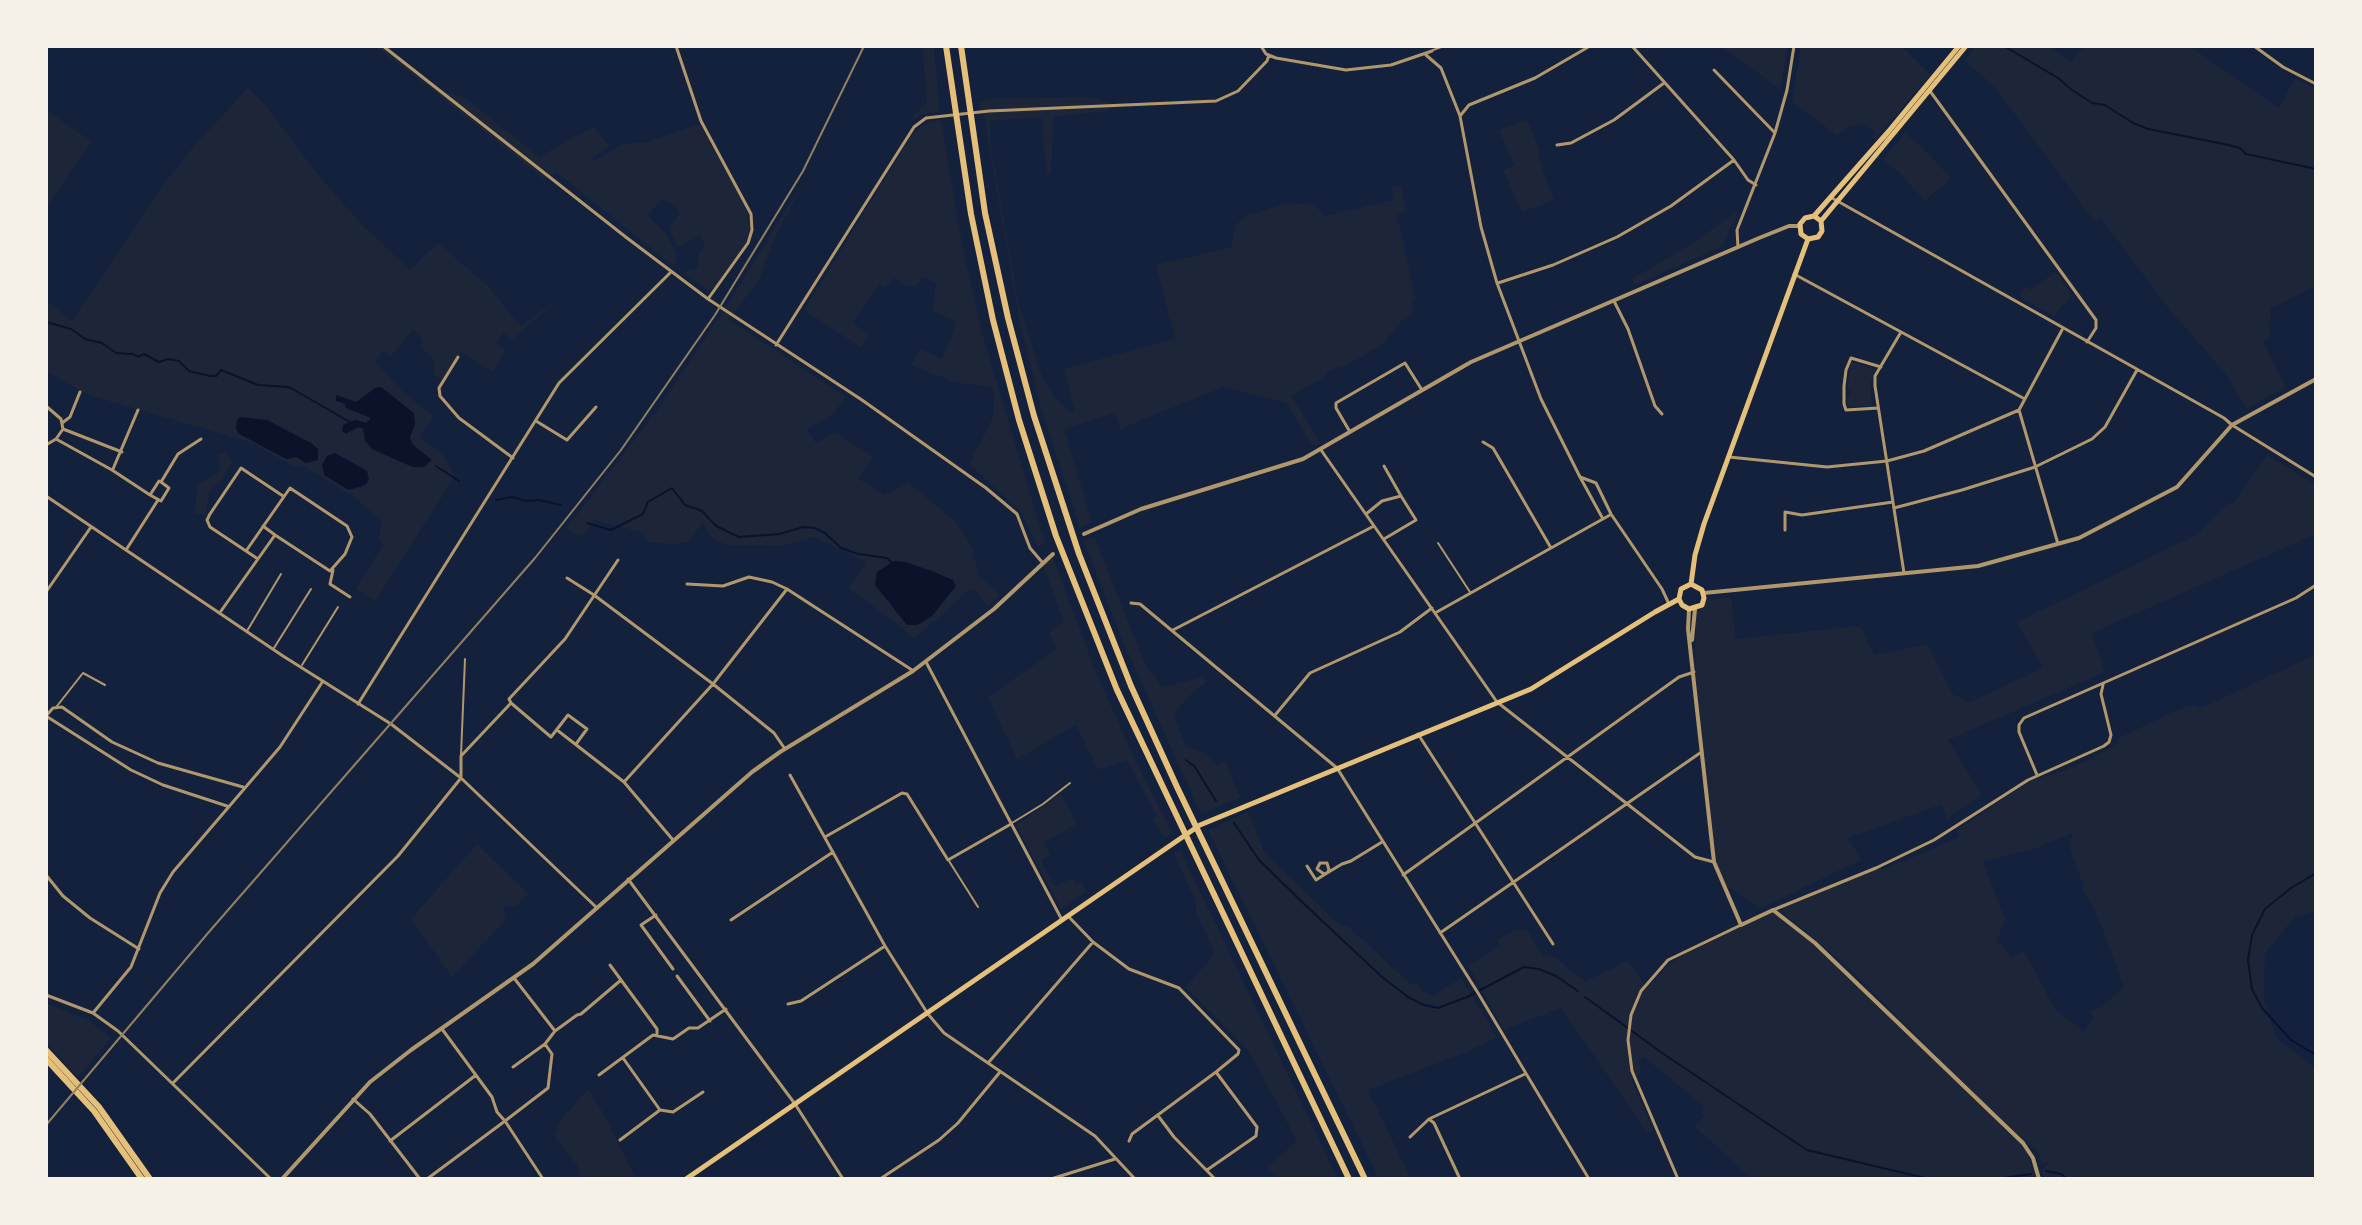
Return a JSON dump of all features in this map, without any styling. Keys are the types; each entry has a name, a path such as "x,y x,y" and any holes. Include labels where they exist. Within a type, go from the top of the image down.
{"highway":[{"path":"946,46 971,214 993,320 1019,420 1056,536 1117,690 1349,1179"},
{"path":"961,46 985,213 1008,318 1061,504 1131,686 1364,1177"},
{"path":"46,1050 99,1107 150,1179"},
{"path":"46,1059 94,1111 142,1179"}],"main road":[{"path":"1821,221 1834,200 1959,46"},
{"path":"1814,216 1821,221 1823,228 1820,236 1808,239 1801,234 1800,226 1805,218 1814,216 1834,200 1966,46"},
{"path":"1691,584 1695,555 1808,239"},
{"path":"1691,584 1698,585 1704,593 1704,602 1692,609 1682,605 1679,599 1681,589 1691,584"},
{"path":"686,1179 1200,825 1547,680 1679,599"}],"street":[{"path":"383,46 708,299 869,405 1007,504 1017,514 1030,548 1042,562"},
{"path":"676,46 701,121 751,214 752,230 748,243 708,299"},
{"path":"1261,46 1269,55 1346,70 1382,66 1432,51"},
{"path":"1460,116 1469,105 1535,78 1590,46"},
{"path":"1632,46 1734,160 1748,180 1756,185"},
{"path":"1738,247 1737,230 1775,133 1787,90 1794,46"},
{"path":"2254,46 2283,67 2316,84"},
{"path":"776,345 914,127 926,118 989,111 1216,101 1238,91 1261,68 1269,55"},
{"path":"1426,55 1441,68 1460,116 1481,227 1518,341 1558,436 1603,519"},
{"path":"1714,70 1775,133"},
{"path":"1557,145 1571,143 1614,120 1664,83"},
{"path":"1930,91 2096,320 2096,328 2087,342"},
{"path":"1497,283 1553,265 1612,239 1671,206 1734,160"},
{"path":"1834,200 2224,418 2316,477"},
{"path":"1084,534 1141,509 1293,463 1321,450 1471,362 1738,247 1789,226 1800,226"},
{"path":"358,704 559,383 672,271"},
{"path":"1794,274 2023,399"},
{"path":"1614,301 1628,329 1655,406 1662,414"},
{"path":"2058,544 2019,410 2063,328"},
{"path":"1901,332 1875,376 1875,386 1904,573"},
{"path":"458,357 439,388 440,396 459,418 513,458"},
{"path":"1878,408 1846,410 1844,386 1851,358 1881,367"},
{"path":"1350,433 1336,403 1405,363 1422,390"},
{"path":"1894,508 2035,467 2100,434 2137,370"},
{"path":"1704,593 1993,563 2058,544 2100,528 2177,487 2232,425 2316,379"},
{"path":"46,445 56,439 70,417 80,392"},
{"path":"46,406 63,426 122,452"},
{"path":"536,421 567,440 596,407"},
{"path":"112,470 138,410"},
{"path":"1729,457 1811,467 1887,461 1924,451 2019,410"},
{"path":"56,439 158,500"},
{"path":"150,495 175,458 201,439"},
{"path":"1483,442 1493,448 1551,548"},
{"path":"1321,450 1497,702 1695,857 1714,862"},
{"path":"1384,466 1416,520 1384,539"},
{"path":"258,559 208,524 209,516 241,468 283,496"},
{"path":"1580,477 1596,483 1611,514 1669,604"},
{"path":"126,550 169,488 161,482"},
{"path":"246,551 287,490 293,489 349,529 352,537 349,546 333,570 330,584 350,597"},
{"path":"46,496 391,724 461,778 596,907"},
{"path":"1366,514 1382,501 1401,496"},
{"path":"1785,530 1785,512 1802,515 1893,502"},
{"path":"1274,716 1310,673 1400,632 1611,514"},
{"path":"263,526 328,570 333,570"},
{"path":"1173,630 1374,526"},
{"path":"46,592 91,527"},
{"path":"220,613 275,535"},
{"path":"282,1179 353,1099 385,1070 514,978 752,772 926,662 994,609 1053,554"},
{"path":"576,744 587,729 568,715 551,737 509,699 551,655 618,560"},
{"path":"687,584 723,586 749,577 787,589 913,671"},
{"path":"567,578 713,684 774,733 785,749"},
{"path":"2037,775 2019,725 2024,718 2296,598 2316,585"},
{"path":"624,782 713,684 787,589"},
{"path":"1131,603 1140,604 1173,630 1337,768 1478,993 1589,1179"},
{"path":"1692,609 1688,629 1714,862 1741,925"},
{"path":"926,662 1011,824 1065,918 1129,969 1179,988 1238,1047 1239,1052 1216,1072 1132,1134 1129,1141"},
{"path":"1403,875 1679,677 1694,672"},
{"path":"93,1013 131,967 160,893 173,872 279,748 323,681"},
{"path":"1678,1179 1632,1071 1628,1040 1631,1017 1641,991 1653,975 1668,960 1934,840 2037,775 2109,742 2111,735 2101,694 2103,685"},
{"path":"173,1083 398,856 461,778 461,756 511,703"},
{"path":"227,806 163,785 131,770 46,716 57,706 62,707 112,742 158,763 244,787"},
{"path":"557,730 624,782 673,840"},
{"path":"1418,734 1553,944"},
{"path":"1440,933 1702,752"},
{"path":"790,775 885,946 928,1014 944,1033 1095,1136 1135,1179"},
{"path":"825,837 902,793 907,794 948,860 1011,824"},
{"path":"1307,866 1316,880 1382,842"},
{"path":"731,920 833,852"},
{"path":"46,875 63,896 90,918 139,949"},
{"path":"628,879 795,1104 843,1179"},
{"path":"1773,910 1815,943 2010,1129 2028,1148 2039,1178"},
{"path":"656,915 641,925 673,969"},
{"path":"988,1063 1093,942"},
{"path":"788,1004 801,1001 885,946"},
{"path":"610,965 657,1029 658,1035"},
{"path":"677,976 710,1021"},
{"path":"514,978 555,1031"},
{"path":"513,1067 545,1044 555,1031 604,997 606,991 621,980"},
{"path":"46,995 93,1013 118,1031 271,1179"},
{"path":"599,1075 653,1035 673,1039 689,1028 698,1028 726,1009"},
{"path":"442,1029 476,1075 543,1179"},
{"path":"427,1179 548,1088 552,1054 545,1044"},
{"path":"623,1058 660,1110"},
{"path":"880,1179 942,1138 964,1118 1000,1072"},
{"path":"1207,1170 1256,1136 1257,1127 1216,1072"},
{"path":"1410,1137 1429,1119 1526,1074"},
{"path":"390,1141 476,1075"},
{"path":"620,1140 660,1110 673,1112 703,1092"},
{"path":"353,1099 370,1114 420,1179"},
{"path":"1158,1116 1215,1179"},
{"path":"1429,1119 1434,1123 1460,1179"},
{"path":"1051,1179 1115,1159"}],"lane":[{"path":"1432,51 1444,46"},
{"path":"1438,543 1470,592"},
{"path":"247,631 281,574"},
{"path":"274,649 311,589"},
{"path":"301,666 338,607"},
{"path":"461,756 465,659"},
{"path":"57,706 83,673 105,685"},
{"path":"1011,824 1070,783"},
{"path":"948,860 978,907"}],"shaded area":[{"path":"374,46 380,46 438,90 465,98 539,157 593,127 610,146 592,158 594,161 622,144 648,142 696,125 702,126 745,202 750,230 745,245 709,290 682,272 698,268 698,256 705,246 701,235 678,247 668,228 681,213 672,203 662,200 648,215 665,233 675,251 677,260 674,266 556,172 544,179"},
{"path":"922,46 934,46 940,111 920,115 914,120 912,117 927,103"},
{"path":"1721,46 1788,46 1780,90 1768,80"},
{"path":"1801,46 1901,46 1930,75 1876,139 1871,137 1875,133 1864,124 1849,127 1837,136 1792,101"},
{"path":"1975,46 2049,46 2072,62 2084,46 2189,46 2279,108 2295,78 2316,89 2316,285 2271,309 2270,337 2263,342 2286,387 2246,409 2227,375 2170,310 2101,218 2094,221 1995,87 1965,61"},
{"path":"248,88 262,101 315,171 359,222 410,270 438,243 489,287 520,326 556,301 512,340 504,332 496,343 505,351 493,372 461,352 442,378 434,376 434,360 421,347 423,340 413,330 390,357 383,350 375,362 405,394 434,416 420,437 443,455 455,476 375,601 356,589 383,545 379,538 381,520 353,496 303,466 294,466 250,442 88,395 46,371 46,301 72,321 166,181","holes":["378,387 415,424 410,437 415,447 431,460 428,464 412,467 372,449 363,429 358,427 351,433 355,420 366,423 371,418 346,408 335,397 360,402"]},
{"path":"1090,97 1115,105 1107,111 1054,117 1051,174 1047,174 1041,117 990,121 990,142 1019,306 1043,379 1056,399 1070,412 1075,412 1064,369 1175,339 1156,265 1232,247 1234,226 1248,215 1289,203 1315,205 1325,216 1394,200 1391,187 1401,185 1407,211 1397,214 1416,299 1412,300 1414,313 1400,322 1396,331 1387,336 1388,339 1381,345 1291,396 1321,443 1313,446 1286,403 1223,387 1120,429 1115,413 1064,429 1092,522 1080,528 1042,411 1019,319 985,120 978,102 989,99"},
{"path":"46,110 91,141 46,208"},
{"path":"941,120 963,248 984,340 1045,543 1038,547 1021,512 969,464 993,418 994,390 990,386 957,383 911,365 921,349 942,359 950,341 956,321 932,311 936,283 922,277 916,287 894,278 885,288 879,284 853,323 868,335 862,348 804,310 912,135 926,123"},
{"path":"1527,120 1541,153 1538,156 1554,200 1522,212 1503,171 1514,165 1499,130"},
{"path":"1905,133 1951,178 1925,201 1883,159"},
{"path":"808,174 773,241 760,278 729,320 846,397 833,414 807,430 816,443 835,432 873,457 858,478 884,495 909,483 957,523 972,547 979,576 1000,595 988,606 976,591 970,589 915,638 849,588 866,562 814,537 781,546 728,545 713,540 703,522 688,542 673,544 648,542 643,533 595,520 582,537 566,528 656,412 728,304"},
{"path":"1738,211 1723,246 1635,285 1632,279 1693,243"},
{"path":"2056,272 2072,295 2054,316 2019,297 2026,285 2030,290"},
{"path":"1851,362 1875,369 1870,381 1872,406 1847,406 1846,398 1850,397 1851,390 1847,389"},
{"path":"381,387 414,413 415,424 410,437 412,444 432,460 424,467 413,467 372,449 365,441 363,428 358,427 346,434 342,431 347,423 355,420 366,423 371,418 346,408 344,403 336,401 336,395 356,402"},
{"path":"241,417 267,420 311,443 318,449 318,460 306,463 296,457 286,459 245,437 236,428 237,420"},
{"path":"224,452 232,461 223,479 209,491 206,515 194,513 198,484 217,474 221,468 217,454"},
{"path":"335,453 367,471 369,480 365,485 349,490 324,475 322,465 327,456"},
{"path":"2267,455 2316,485 2316,534 2092,633 2105,672 1948,740 1982,795 1947,819 1942,804 1846,839 1861,860 1761,908 1724,884 1715,862 1695,665 1696,611 1703,607 1707,599 1731,597 1736,639 1860,626 1874,655 1927,644 1952,694 1970,702 2043,668 2017,622 2198,534 2228,503 2234,503"},
{"path":"1095,538 1147,669 1162,688 1201,677 1207,681 1174,714 1185,746 1204,753 1217,765 1225,761 1240,798 1201,814 1121,637 1084,541"},
{"path":"1053,557 1093,665 1172,833 1165,839 1153,819 1157,816 1127,760 1098,770 1076,725 1017,759 988,697 1057,649 1049,632 1064,622 1043,566"},
{"path":"894,561 932,571 953,580 956,586 932,616 917,625 907,625 875,585 877,572"},
{"path":"2316,654 2316,911 2295,917 2265,953 2264,1000 2277,1039 2316,1069 2316,1179 2058,1179 2043,1176 2042,1169 2050,1162 2042,1163 2036,1148 2001,1119 2027,1151 2036,1179 1752,1179 1694,1126 1704,1117 1704,1106 1644,1057 1639,1060 1641,1074 1631,1078 1653,1130 1647,1132 1561,1008 1504,1030 1469,966 1500,946 1497,940 1516,929 1527,930 1544,958 1549,955 1557,958 1572,973 1586,981 1628,961 1647,988 1668,965 1689,951 1774,911 1814,943 1934,1059 1937,1056 1847,966 1782,912 1784,910 1780,907 1959,837 1957,830 2032,780 2094,757 2118,743 2119,738 2175,711 2194,705 2202,708","holes":["2073,833 2069,846 2083,891 2102,927 2124,987 2102,1007 2090,1011 2093,1017 2084,1032 2055,1009 2024,951 2011,957 1997,940 2005,919 1983,861 2034,849"]},
{"path":"1061,794 1077,824 1045,842 1050,855 1041,861 1055,887 1073,878 1076,884 1081,881 1087,891 1061,909 1016,825"},
{"path":"1248,812 1265,854 1342,927 1347,925 1411,985 1417,982 1421,990 1433,996 1461,978 1497,1037 1368,1090 1411,1179 1379,1179 1208,830"},
{"path":"477,844 528,894 515,907 503,908 506,919 452,977 411,919"},
{"path":"1180,850 1338,1179 1278,1179 1267,1168 1297,1141 1249,1051 1186,987 1215,953 1174,853"},
{"path":"46,1003 88,1020 111,1038 78,1077 46,1043"},
{"path":"588,1089 636,1179 580,1179 577,1165 554,1136 559,1122"}],"waterway":[{"path":"2004,46 2058,78 2092,103 2105,105 2148,129 2224,144 2240,148 2246,154 2316,169"},
{"path":"46,322 71,329 116,353 138,357 144,354 159,362 168,359 179,361 189,371 210,376 216,376 221,370 258,385 289,387 350,422"},
{"path":"436,466 459,481"},
{"path":"587,523 611,530 643,514 648,502 672,488 685,505 702,511 716,526 739,537 780,534 803,527 815,528 841,548 887,558 892,563"},
{"path":"496,500 512,497 561,505"},
{"path":"1186,760 1195,767 1216,801"},
{"path":"1234,823 1259,860 1302,902 1382,977 1424,1005 1438,1008 1467,997 1524,967 1556,976 1578,991"},
{"path":"2316,873 2265,909 2252,935 2248,960 2252,989 2262,1008 2291,1040 2316,1055"},
{"path":"1585,997 1807,1150 1929,1179"},
{"path":"2046,1171 2068,1179"},
{"path":"1997,1179 2031,1174"}],"railway":[{"path":"46,1125 208,933 535,558 621,450 715,315 803,171 864,46"}]}
